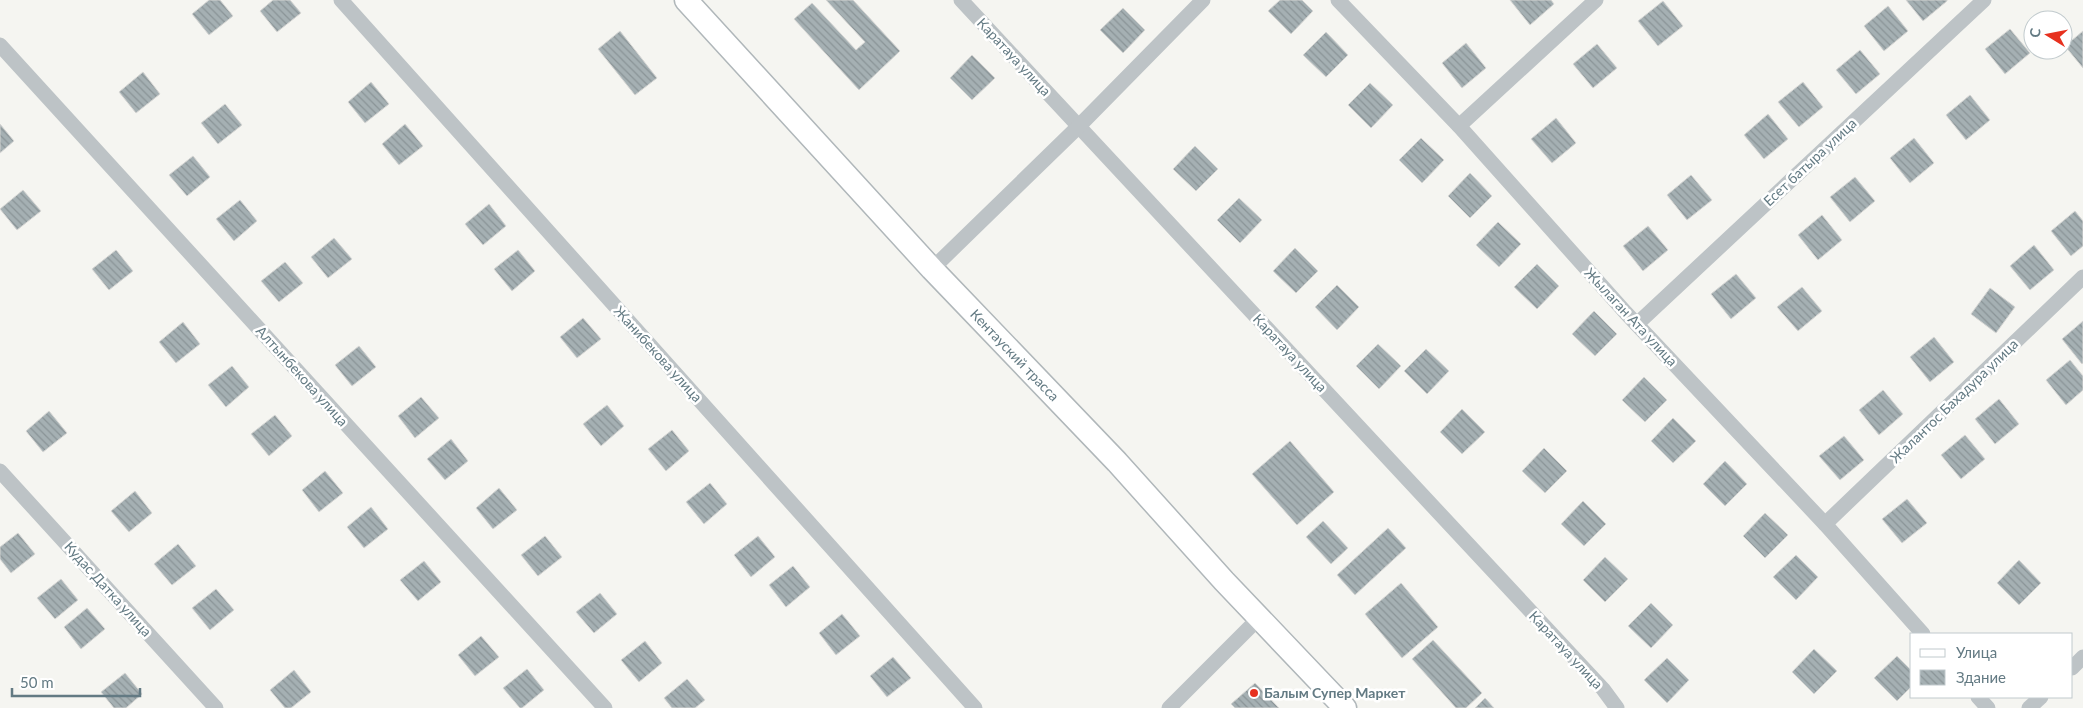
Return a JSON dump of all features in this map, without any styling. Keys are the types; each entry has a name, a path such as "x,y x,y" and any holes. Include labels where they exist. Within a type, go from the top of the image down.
{"main road":[{"name":"Кентауский трасса","path":"686,0 932,269 1117,462 1344,708"}],"street":[{"name":"Жанибекова улица","path":"341,0 975,708"},
{"name":"Каратауа улица","path":"960,0 1589,674 1617,708"},
{"path":"932,269 1204,0"},
{"name":"Жылаган Ата улица","path":"1338,0 1460,126 1637,324 1825,524 1922,633"},
{"path":"1460,126 1596,0"},
{"name":"Есет батыра улица","path":"1637,324 1984,0"},
{"name":"Алтынбекова улица","path":"0,45 605,708"},
{"name":"Жалантос Бахадура улица","path":"1825,524 2083,277"},
{"name":"Кудас Датка улица","path":"0,471 216,708"},
{"path":"1169,708 1259,618"},
{"path":"2073,667 2083,657"},
{"path":"1979,698 1988,708"},
{"path":"2029,708 2040,698"}],"building":[{"path":"209,0 220,0 233,16 209,35 192,14"},
{"path":"273,0 290,0 301,13 277,32 260,11"},
{"path":"826,0 853,0 900,51 859,90 794,19 812,3 856,50 865,42"},
{"path":"1280,0 1302,0 1313,11 1291,34 1268,11"},
{"path":"1510,0 1551,0 1554,4 1530,25"},
{"path":"1906,0 1947,0 1947,1 1923,21"},
{"path":"1663,1 1683,26 1658,46 1638,21"},
{"path":"1888,6 1908,31 1884,51 1864,26"},
{"path":"1123,8 1145,30 1123,53 1100,30"},
{"path":"2010,29 2023,45 2023,59 2005,74 1985,49"},
{"path":"620,31 657,78 635,95 598,49"},
{"path":"2083,31 2083,68 2073,56 2073,39"},
{"path":"1326,32 1348,55 1326,77 1303,55"},
{"path":"1466,43 1486,68 1462,88 1442,63"},
{"path":"1597,44 1617,68 1593,88 1573,64"},
{"path":"1860,50 1880,74 1856,94 1836,70"},
{"path":"972,55 995,78 972,100 950,78"},
{"path":"143,72 160,94 136,113 119,92"},
{"path":"371,82 389,104 365,123 348,102"},
{"path":"1803,82 1823,107 1799,127 1778,102"},
{"path":"1370,83 1393,105 1371,128 1348,105"},
{"path":"1970,95 1990,120 1966,140 1946,115"},
{"path":"225,104 242,125 218,144 201,123"},
{"path":"1768,114 1788,139 1764,159 1744,135"},
{"path":"1556,118 1576,143 1552,163 1531,139"},
{"path":"0,124 14,141 0,153"},
{"path":"405,124 423,146 399,165 382,144"},
{"path":"1421,138 1444,160 1422,183 1399,160"},
{"path":"1914,138 1934,163 1910,183 1890,158"},
{"path":"1195,146 1218,169 1196,191 1173,169"},
{"path":"193,156 210,177 187,196 169,175"},
{"path":"1470,173 1492,196 1470,218 1448,196"},
{"path":"1691,175 1712,200 1687,220 1667,195"},
{"path":"1855,177 1875,201 1850,222 1830,197"},
{"path":"23,190 41,211 17,230 0,209"},
{"path":"1239,198 1262,220 1240,243 1217,220"},
{"path":"240,200 257,221 234,241 216,219"},
{"path":"489,204 506,226 483,245 465,224"},
{"path":"2075,211 2083,221 2083,246 2071,256 2051,231"},
{"path":"1822,215 1842,240 1818,260 1798,235"},
{"path":"1498,222 1521,244 1499,267 1476,245"},
{"path":"1648,226 1668,250 1643,271 1623,246"},
{"path":"334,238 352,259 328,278 311,257"},
{"path":"2034,245 2054,270 2030,290 2010,266"},
{"path":"1295,248 1318,271 1296,293 1273,271"},
{"path":"116,250 133,271 109,290 92,269"},
{"path":"518,250 535,271 512,291 494,269"},
{"path":"285,262 303,283 279,302 261,281"},
{"path":"1537,264 1559,286 1537,309 1514,287"},
{"path":"1736,274 1756,298 1731,319 1711,294"},
{"path":"1337,285 1359,307 1337,330 1315,307"},
{"path":"1802,287 1822,311 1798,331 1777,307"},
{"path":"1990,288 2015,307 1996,333 1971,314"},
{"path":"1594,311 1617,334 1595,356 1572,334"},
{"path":"583,318 601,339 577,358 560,337"},
{"path":"2083,321 2083,363 2082,364 2062,339"},
{"path":"183,322 200,344 176,363 159,342"},
{"path":"1934,337 1954,362 1930,382 1910,357"},
{"path":"1378,344 1401,366 1379,389 1356,366"},
{"path":"359,346 376,367 352,386 335,365"},
{"path":"1426,349 1449,371 1427,394 1404,371"},
{"path":"2070,360 2083,376 2083,390 2066,405 2046,380"},
{"path":"232,366 249,387 226,407 208,385"},
{"path":"1644,377 1667,400 1645,422 1622,400"},
{"path":"1883,390 1903,414 1879,435 1859,410"},
{"path":"421,397 439,418 415,438 398,416"},
{"path":"1999,399 2019,424 1995,444 1975,419"},
{"path":"607,405 624,426 601,446 583,424"},
{"path":"1462,409 1485,432 1462,454 1440,432"},
{"path":"49,411 67,433 43,452 26,431"},
{"path":"275,415 292,436 269,456 251,434"},
{"path":"1673,418 1696,441 1673,463 1651,441"},
{"path":"672,430 689,451 666,471 648,449"},
{"path":"1965,435 1985,459 1961,479 1941,455"},
{"path":"1844,436 1864,460 1840,480 1819,456"},
{"path":"451,439 468,461 445,480 427,459"},
{"path":"1290,441 1334,492 1297,525 1252,474"},
{"path":"1544,448 1567,471 1545,493 1522,471"},
{"path":"1725,461 1747,484 1725,506 1703,484"},
{"path":"325,471 343,493 319,512 302,490"},
{"path":"710,483 727,504 704,524 686,502"},
{"path":"499,488 517,510 493,529 476,508"},
{"path":"135,491 152,513 129,532 111,511"},
{"path":"1907,499 1927,523 1902,543 1882,519"},
{"path":"1583,501 1606,524 1584,546 1561,524"},
{"path":"371,507 388,529 364,548 347,527"},
{"path":"1765,513 1788,535 1765,558 1743,536"},
{"path":"1323,521 1348,548 1331,564 1306,537"},
{"path":"1388,528 1406,548 1355,595 1337,575"},
{"path":"18,533 35,554 11,573 0,559 0,547"},
{"path":"545,536 562,557 538,576 521,555"},
{"path":"758,536 775,557 751,577 734,555"},
{"path":"178,544 196,566 172,585 154,564"},
{"path":"1796,555 1818,577 1796,600 1773,577"},
{"path":"1605,557 1628,579 1605,602 1583,580"},
{"path":"2019,560 2041,583 2019,605 1997,583"},
{"path":"424,561 441,582 418,601 400,580"},
{"path":"793,566 810,587 786,607 769,585"},
{"path":"61,579 78,600 55,619 37,598"},
{"path":"1401,583 1438,627 1402,658 1365,614"},
{"path":"216,589 234,610 210,630 192,608"},
{"path":"600,593 617,614 594,633 576,612"},
{"path":"1651,603 1673,625 1651,648 1628,626"},
{"path":"87,608 105,629 81,649 64,627"},
{"path":"842,614 860,636 836,655 819,633"},
{"path":"481,636 499,657 475,676 458,655"},
{"path":"1433,640 1482,693 1466,708 1456,708 1412,659"},
{"path":"645,641 662,663 639,682 621,660"},
{"path":"1814,649 1837,671 1814,694 1792,672"},
{"path":"1897,656 1910,669 1910,688 1897,701 1874,678"},
{"path":"893,657 911,678 887,697 870,676"},
{"path":"1667,658 1689,680 1667,703 1644,680"},
{"path":"527,669 544,690 520,708 503,688"},
{"path":"294,670 311,692 291,708 285,708 270,690"},
{"path":"125,673 142,694 126,708 114,708 101,692"},
{"path":"687,679 705,700 695,708 672,708 664,698"},
{"name":"Балым Супер Маркет","path":"1255,683 1279,708 1235,708 1231,704"},
{"path":"1485,698 1494,708 1475,708"}],"place":[{"name":"Балым Супер Маркет","path":"1254,693"}]}
